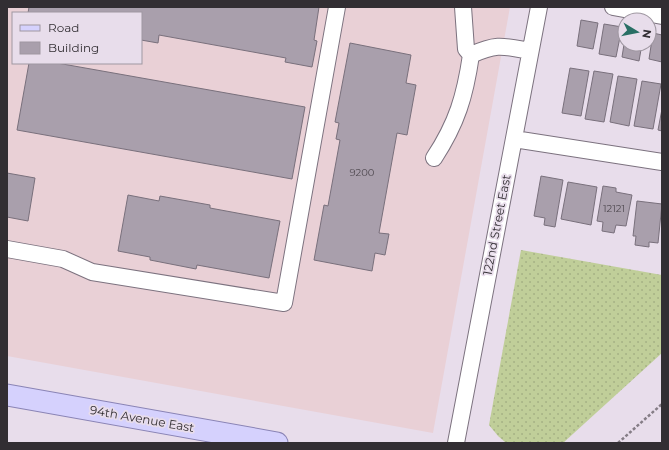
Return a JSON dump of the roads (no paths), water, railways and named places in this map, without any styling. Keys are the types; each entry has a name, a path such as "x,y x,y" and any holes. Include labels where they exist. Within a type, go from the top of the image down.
{"main road":[{"name":"94th Avenue East","path":"7,395 277,443"}],"street":[{"path":"7,249 63,259 92,272 284,303 337,7"},
{"path":"434,158 446,139 456,118 468,75 471,55 466,49 463,7"},
{"name":"122nd Street East","path":"456,443 539,7"},
{"path":"613,7 662,16"},
{"path":"471,55 487,48 498,46 530,51"},
{"path":"514,139 662,162"}]}
